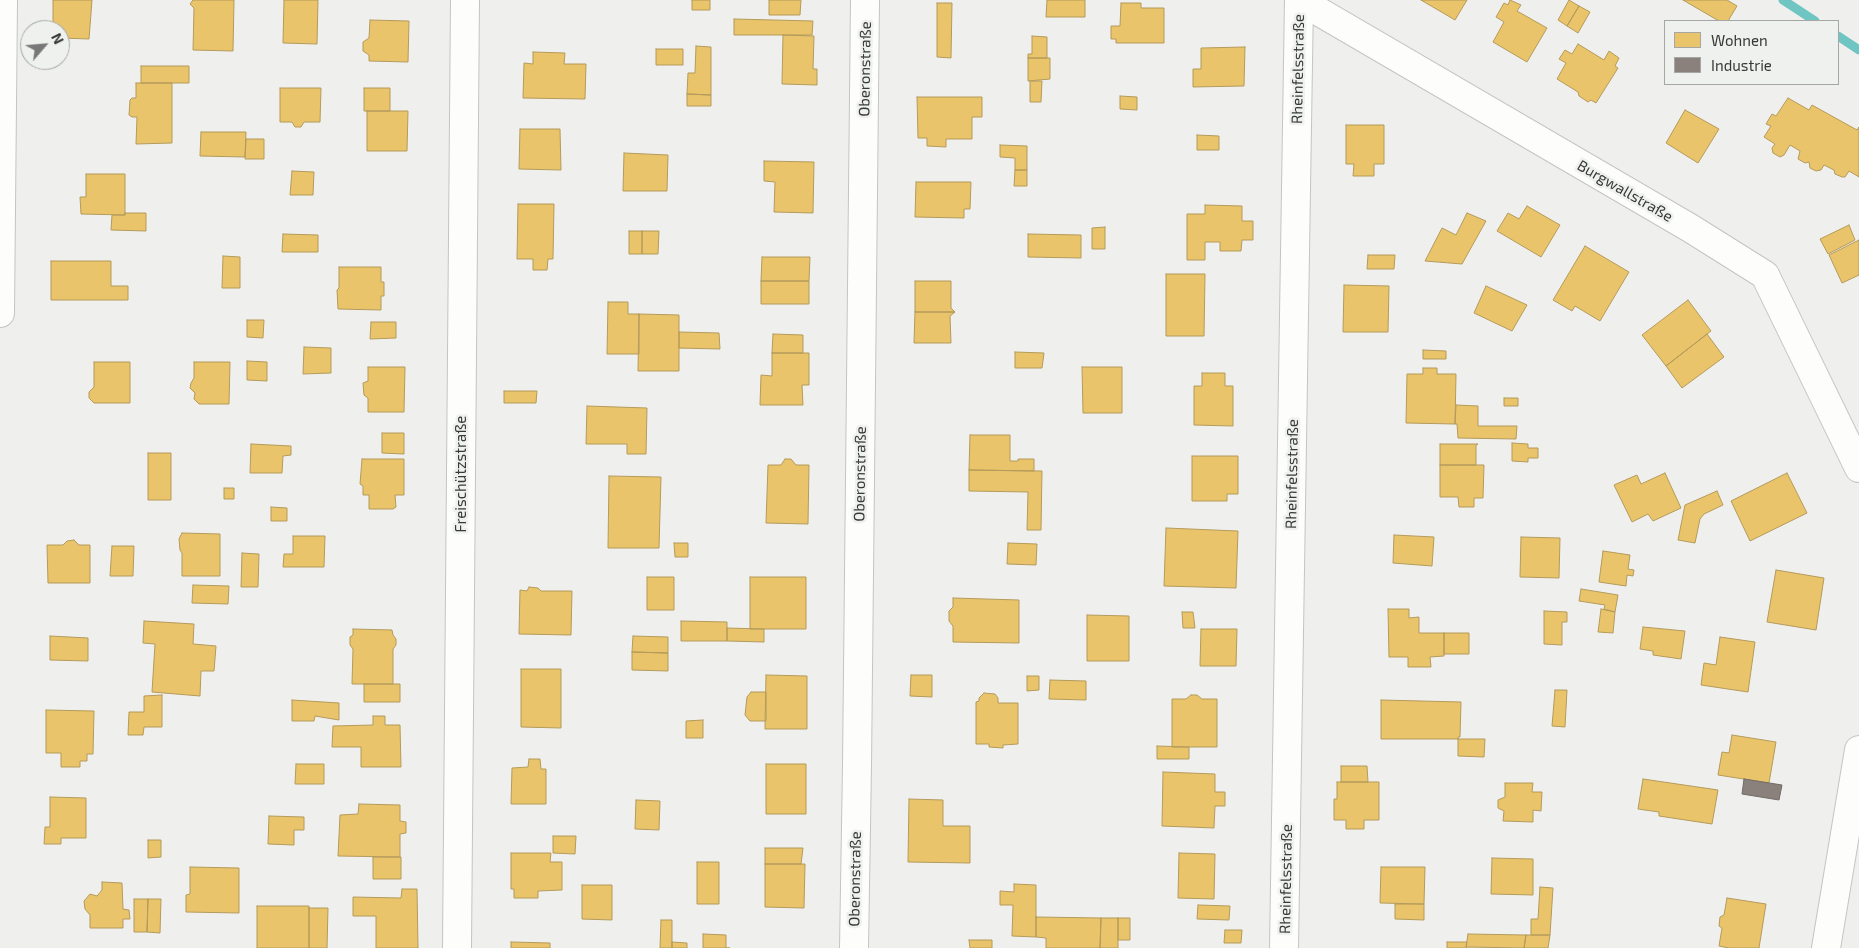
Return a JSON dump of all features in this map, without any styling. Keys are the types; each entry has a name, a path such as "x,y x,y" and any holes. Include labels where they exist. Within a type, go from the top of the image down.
{"street":[{"path":"0,312 3,0"},
{"name":"Freischützstraße","path":"457,948 464,0"},
{"name":"Oberonstraße","path":"854,948 858,736 865,0"},
{"name":"Burgwallstraße","path":"1299,0 1690,228 1766,275 1859,468"},
{"name":"Rheinfelsstraße","path":"1284,948 1299,0"},
{"path":"1826,948 1859,750"}],"building: Wohnen":[{"path":"53,0 92,0 89,39 70,38 70,20 53,20"},
{"path":"193,0 234,0 233,51 193,50 194,8 190,4"},
{"path":"284,0 318,0 317,44 283,43"},
{"path":"692,0 710,0 710,10 692,10"},
{"path":"769,0 801,0 800,15 769,15"},
{"path":"1047,0 1085,0 1085,17 1046,17"},
{"path":"1421,0 1467,0 1455,20"},
{"path":"1510,0 1521,5 1517,11 1547,28 1527,62 1493,42 1504,22 1496,17 1504,3 1508,5"},
{"path":"1569,0 1579,6 1567,26 1558,20"},
{"path":"1683,0 1727,0 1737,6 1729,20 1717,20"},
{"path":"937,3 952,3 951,58 937,57"},
{"path":"1121,3 1141,3 1141,8 1164,8 1164,43 1116,43 1116,39 1111,39 1111,26 1120,26"},
{"path":"1579,6 1590,12 1578,33 1567,26"},
{"path":"734,19 813,21 812,35 734,35"},
{"path":"370,20 409,21 408,62 369,61 369,55 363,51 363,42 369,38"},
{"path":"783,35 814,36 813,69 817,69 817,85 782,84"},
{"path":"1032,36 1047,37 1047,58 1028,58 1028,54 1032,54"},
{"path":"1578,44 1604,60 1609,51 1619,58 1615,66 1618,68 1596,103 1591,100 1588,102 1579,96 1578,92 1557,79 1566,63 1559,59 1565,50 1572,54"},
{"path":"696,46 711,47 711,95 687,94 688,73 695,73"},
{"path":"1245,47 1244,86 1193,87 1193,69 1201,69 1201,48"},
{"path":"656,49 683,49 683,65 656,65"},
{"path":"533,52 565,53 564,64 586,64 585,99 523,98 524,63 533,64"},
{"path":"1028,58 1050,58 1050,79 1028,81"},
{"path":"141,66 189,66 189,83 141,83"},
{"path":"1030,81 1042,81 1041,102 1030,102"},
{"path":"136,83 172,83 172,143 136,144 137,117 129,115 130,100 136,98"},
{"path":"280,88 321,88 320,122 304,122 301,127 295,127 292,122 280,122"},
{"path":"364,88 390,88 390,111 364,111"},
{"path":"687,94 711,95 711,106 687,106"},
{"path":"1120,96 1137,97 1137,110 1120,109"},
{"path":"917,97 982,97 982,117 972,117 972,139 946,139 946,147 927,146 927,138 918,138"},
{"path":"1788,98 1809,110 1812,105 1857,130 1859,127 1859,177 1849,171 1845,177 1842,177 1824,165 1821,170 1816,171 1810,168 1809,162 1805,163 1798,159 1800,151 1790,145 1784,155 1780,157 1773,153 1772,148 1775,144 1764,137 1771,126 1766,124 1772,114 1776,116"},
{"path":"1685,110 1719,129 1698,163 1666,143"},
{"path":"367,111 408,111 407,151 367,151"},
{"path":"1346,125 1384,125 1384,164 1374,164 1374,176 1353,176 1354,164 1346,164"},
{"path":"520,129 560,129 561,170 519,169"},
{"path":"201,132 246,132 245,157 200,156"},
{"path":"1197,135 1219,136 1219,150 1197,150"},
{"path":"246,139 264,139 264,159 245,159"},
{"path":"1000,145 1027,146 1027,170 1015,170 1015,158 1000,157"},
{"path":"624,153 668,155 667,191 623,191"},
{"path":"764,161 814,162 813,213 774,212 775,182 764,181"},
{"path":"1015,170 1027,170 1027,186 1014,186"},
{"path":"292,171 314,172 313,195 290,195"},
{"path":"86,174 125,174 125,215 81,214 80,197 86,197"},
{"path":"916,182 971,182 970,209 964,209 964,218 915,217"},
{"path":"518,204 554,204 553,259 548,259 547,270 533,270 533,259 517,259"},
{"path":"1205,205 1242,206 1242,221 1253,221 1253,240 1242,240 1241,251 1220,251 1220,242 1205,242 1205,260 1187,260 1187,214 1205,214"},
{"path":"1527,206 1560,225 1541,257 1497,231 1508,213 1519,219"},
{"path":"125,213 146,213 146,231 111,230 112,215 125,215"},
{"path":"1467,213 1486,221 1462,264 1425,261 1442,228 1456,235"},
{"path":"1849,225 1855,240 1828,254 1820,239"},
{"path":"1105,227 1105,249 1092,249 1092,228"},
{"path":"629,231 642,231 642,254 629,254"},
{"path":"642,231 659,231 658,254 642,254"},
{"path":"283,234 318,235 318,252 282,252"},
{"path":"1028,234 1081,235 1081,258 1028,257"},
{"path":"1859,240 1859,275 1842,283 1829,255"},
{"path":"1585,246 1629,272 1600,321 1575,306 1572,311 1553,300"},
{"path":"1368,255 1395,255 1394,269 1367,269"},
{"path":"223,256 240,257 240,288 222,288"},
{"path":"762,257 810,257 809,281 761,281"},
{"path":"51,261 111,261 111,286 128,286 128,300 51,300"},
{"path":"339,267 381,267 381,282 384,282 384,296 381,296 381,310 338,309"},
{"path":"1166,274 1205,274 1204,336 1166,336"},
{"path":"761,281 809,281 809,304 761,304"},
{"path":"915,281 951,281 951,308 955,312 915,312"},
{"path":"1344,285 1389,286 1388,332 1343,332"},
{"path":"1486,286 1527,305 1512,331 1474,313"},
{"path":"1688,300 1711,331 1666,366 1642,335"},
{"path":"608,302 628,302 628,314 639,314 639,354 607,354"},
{"path":"915,312 955,312 950,316 951,343 914,343"},
{"path":"639,314 679,315 679,371 638,371"},
{"path":"247,320 264,320 263,338 247,337"},
{"path":"371,322 396,322 396,338 370,339"},
{"path":"679,332 719,333 720,349 679,348"},
{"path":"773,334 803,335 803,353 772,353"},
{"path":"1707,334 1724,357 1682,388 1666,366"},
{"path":"304,347 331,348 331,373 303,374"},
{"path":"1423,350 1446,351 1446,359 1423,359"},
{"path":"1015,352 1044,353 1042,368 1015,368"},
{"path":"772,353 809,353 809,385 802,385 803,405 760,405 761,375 772,376"},
{"path":"247,361 267,362 267,381 247,380"},
{"path":"94,362 130,362 130,403 94,403 89,398 89,392 94,387"},
{"path":"194,362 230,362 229,404 199,404 194,399 195,393 190,388 194,378"},
{"path":"368,367 405,367 404,412 368,412 368,398 364,395 363,383 368,381"},
{"path":"1082,367 1122,367 1122,413 1083,413"},
{"path":"1423,368 1437,368 1437,374 1456,374 1455,424 1406,423 1407,374 1423,374"},
{"path":"1202,373 1225,373 1225,386 1233,386 1233,426 1194,425 1194,386 1202,386"},
{"path":"504,391 537,391 536,403 504,403"},
{"path":"1504,398 1518,398 1518,406 1504,406"},
{"path":"1456,405 1478,406 1478,426 1517,426 1516,439 1458,438 1457,424 1455,424"},
{"path":"587,406 647,408 646,454 627,454 627,444 586,444"},
{"path":"382,433 404,433 404,454 382,453"},
{"path":"970,435 1010,435 1010,461 1034,459 1034,471 969,470"},
{"path":"1512,443 1528,444 1528,448 1538,448 1538,458 1528,458 1528,462 1512,461"},
{"path":"251,444 291,446 291,455 283,456 282,473 250,473"},
{"path":"1440,444 1478,444 1476,445 1476,465 1440,465"},
{"path":"148,453 171,453 171,500 148,500"},
{"path":"1192,456 1238,456 1238,494 1227,494 1227,501 1192,501"},
{"path":"362,459 404,459 404,495 395,495 396,507 393,509 369,509 369,495 363,495 363,486 360,484"},
{"path":"785,459 791,459 796,465 809,465 808,524 766,523 768,465 781,465"},
{"path":"1440,465 1484,465 1483,498 1474,498 1474,507 1459,507 1458,497 1440,497"},
{"path":"969,470 1042,471 1041,530 1027,530 1028,492 969,491"},
{"path":"1665,473 1681,508 1653,521 1648,514 1632,522 1614,485 1637,475 1641,484"},
{"path":"1787,473 1807,513 1750,541 1731,501"},
{"path":"609,476 661,477 659,548 608,548"},
{"path":"224,488 234,488 234,499 224,499"},
{"path":"1717,491 1723,505 1704,514 1700,519 1695,543 1678,540 1685,505"},
{"path":"271,507 287,508 287,521 271,521"},
{"path":"1166,528 1238,531 1236,588 1164,586"},
{"path":"182,533 220,534 220,576 182,576 182,553 179,539"},
{"path":"1394,535 1434,537 1432,566 1393,563"},
{"path":"293,536 325,536 324,567 283,567 284,554 293,554"},
{"path":"1521,537 1560,538 1559,578 1520,577"},
{"path":"74,540 79,545 90,545 90,583 48,583 47,545 63,545 67,541"},
{"path":"674,543 688,543 688,557 675,557"},
{"path":"1008,543 1037,544 1036,565 1007,564"},
{"path":"112,546 134,546 133,576 110,576"},
{"path":"1603,551 1630,555 1628,569 1634,570 1633,576 1627,575 1626,586 1599,582"},
{"path":"242,553 259,554 258,587 241,587"},
{"path":"1776,570 1824,578 1816,630 1767,622"},
{"path":"647,577 674,577 674,610 647,610"},
{"path":"750,577 806,577 806,629 750,629"},
{"path":"193,585 229,586 228,604 192,603"},
{"path":"529,587 538,588 541,591 572,591 571,635 519,634 520,590 527,591"},
{"path":"1581,589 1618,595 1615,612 1604,609 1605,605 1579,601"},
{"path":"953,598 1019,600 1019,643 953,642 953,626 949,621 949,611 953,607"},
{"path":"1388,609 1409,609 1409,618 1419,617 1419,633 1444,633 1444,656 1430,657 1431,667 1408,667 1408,657 1389,657"},
{"path":"1601,609 1615,612 1613,633 1598,632"},
{"path":"1544,611 1567,612 1567,622 1562,622 1562,645 1544,644"},
{"path":"1182,612 1193,612 1195,628 1183,628"},
{"path":"1087,615 1129,616 1129,661 1087,661"},
{"path":"144,621 194,624 193,644 216,646 214,671 201,671 200,696 152,692 155,644 143,643"},
{"path":"681,621 727,622 727,641 681,641"},
{"path":"1643,627 1685,631 1681,659 1653,655 1653,651 1640,649"},
{"path":"727,628 764,629 764,642 727,641"},
{"path":"353,629 392,630 396,639 396,645 393,649 393,684 352,684 353,649 350,645 350,637 353,635"},
{"path":"1201,629 1237,629 1236,666 1200,666"},
{"path":"1444,633 1469,633 1469,654 1444,654"},
{"path":"50,636 88,638 88,661 50,660"},
{"path":"633,636 668,637 668,653 632,652"},
{"path":"1720,637 1755,642 1748,692 1701,685 1704,663 1716,665"},
{"path":"632,652 668,653 668,671 632,670"},
{"path":"521,669 561,669 561,728 521,727"},
{"path":"766,675 807,676 807,729 765,729"},
{"path":"911,675 932,675 932,697 910,696"},
{"path":"1027,676 1039,676 1039,690 1027,691"},
{"path":"1050,680 1086,681 1086,700 1049,699"},
{"path":"364,684 400,684 400,702 364,702"},
{"path":"1555,690 1567,690 1565,727 1552,726"},
{"path":"751,692 766,692 766,721 750,721 745,715 747,697"},
{"path":"984,693 995,694 998,698 998,703 1018,703 1018,744 1003,745 1003,748 989,747 989,744 976,744 976,702 979,701 979,698"},
{"path":"162,695 162,727 144,727 143,735 128,735 129,712 144,712 144,696"},
{"path":"1191,695 1197,695 1202,699 1217,699 1217,747 1172,747 1172,699 1186,699"},
{"path":"292,700 339,703 339,720 315,716 314,721 292,721"},
{"path":"1381,700 1461,702 1460,737 1458,739 1381,739"},
{"path":"46,710 94,711 93,754 87,754 87,761 80,761 80,767 61,767 61,753 46,753"},
{"path":"373,716 385,716 385,725 400,725 401,767 361,767 361,747 332,747 333,726 373,725"},
{"path":"703,720 703,738 686,738 686,721"},
{"path":"1732,735 1776,742 1769,783 1718,775 1722,752 1729,753"},
{"path":"1458,739 1485,739 1484,757 1458,756"},
{"path":"1157,746 1189,747 1189,759 1157,759"},
{"path":"529,759 540,759 541,769 546,769 546,804 511,804 512,768 528,767"},
{"path":"296,764 324,764 324,784 295,784"},
{"path":"766,764 806,764 806,814 766,814"},
{"path":"1341,766 1367,766 1368,782 1341,782"},
{"path":"1163,772 1215,774 1215,792 1225,792 1225,806 1215,806 1214,828 1162,826"},
{"path":"1643,779 1718,790 1712,824 1659,816 1659,812 1638,809"},
{"path":"1337,782 1379,782 1379,820 1364,820 1364,829 1346,829 1346,820 1334,820 1334,799 1337,799"},
{"path":"1505,783 1533,783 1532,792 1542,792 1541,811 1533,810 1533,822 1503,821 1504,811 1498,808 1498,800 1505,797"},
{"path":"50,797 86,798 86,838 61,838 61,844 44,844 45,827 50,827"},
{"path":"909,799 943,800 943,826 970,826 970,863 908,862"},
{"path":"636,800 660,801 659,830 635,829"},
{"path":"359,804 400,805 400,821 406,822 406,833 400,834 400,857 338,856 340,815 358,814"},
{"path":"269,816 304,817 304,830 294,830 294,845 268,844"},
{"path":"553,836 576,836 575,854 553,853"},
{"path":"148,840 161,840 161,857 148,858"},
{"path":"765,848 803,848 801,864 765,864"},
{"path":"511,853 551,853 550,862 562,862 562,890 538,891 538,898 514,898 514,889 511,889"},
{"path":"1179,853 1215,854 1214,899 1178,898"},
{"path":"373,857 401,857 401,879 373,879"},
{"path":"1492,858 1533,859 1533,895 1491,894"},
{"path":"697,862 719,862 719,904 697,904"},
{"path":"765,864 805,864 804,908 765,907"},
{"path":"190,867 239,868 239,913 186,912 186,895 190,894"},
{"path":"1381,867 1425,867 1424,904 1380,903"},
{"path":"102,882 122,883 123,909 129,910 130,919 123,919 123,928 90,928 90,915 85,909 84,901 90,894 97,896 102,890"},
{"path":"1014,884 1036,885 1036,937 1012,936 1013,905 1000,905 1000,891 1014,892"},
{"path":"582,885 612,885 612,920 582,919"},
{"path":"1540,887 1553,888 1550,935 1531,935 1531,919 1538,919"},
{"path":"402,889 417,889 418,948 376,948 376,916 353,916 353,897 401,898"},
{"path":"1727,898 1766,904 1759,948 1719,946 1722,928 1719,926 1720,917 1724,915"},
{"path":"134,899 148,899 147,932 134,932"},
{"path":"148,899 161,899 160,933 147,932"},
{"path":"1395,904 1424,904 1424,920 1395,919"},
{"path":"1198,905 1230,906 1229,920 1197,919"},
{"path":"257,906 309,906 309,948 257,948"},
{"path":"309,908 328,908 327,948 309,948"},
{"path":"1036,917 1101,918 1100,948 1046,948 1046,938 1036,937"},
{"path":"1101,918 1118,918 1118,948 1100,948"},
{"path":"1118,918 1130,918 1130,940 1118,940"},
{"path":"661,920 672,920 672,948 660,948"},
{"path":"1225,930 1242,930 1241,943 1224,943"},
{"path":"703,934 726,935 726,948 703,948"},
{"path":"1468,934 1526,935 1524,948 1466,947"},
{"path":"1526,935 1550,935 1548,948 1524,948"},
{"path":"969,940 992,940 992,948 970,948"},
{"path":"511,942 550,943 550,948 511,948"},
{"path":"672,942 687,943 687,948 672,948"},
{"path":"1447,942 1467,942 1466,948 1447,948"}],"building: Industrie":[{"path":"1744,779 1782,785 1779,800 1742,794"}],"waterway":[{"path":"1783,0 1813,20"},
{"path":"1839,37 1859,50"}]}
